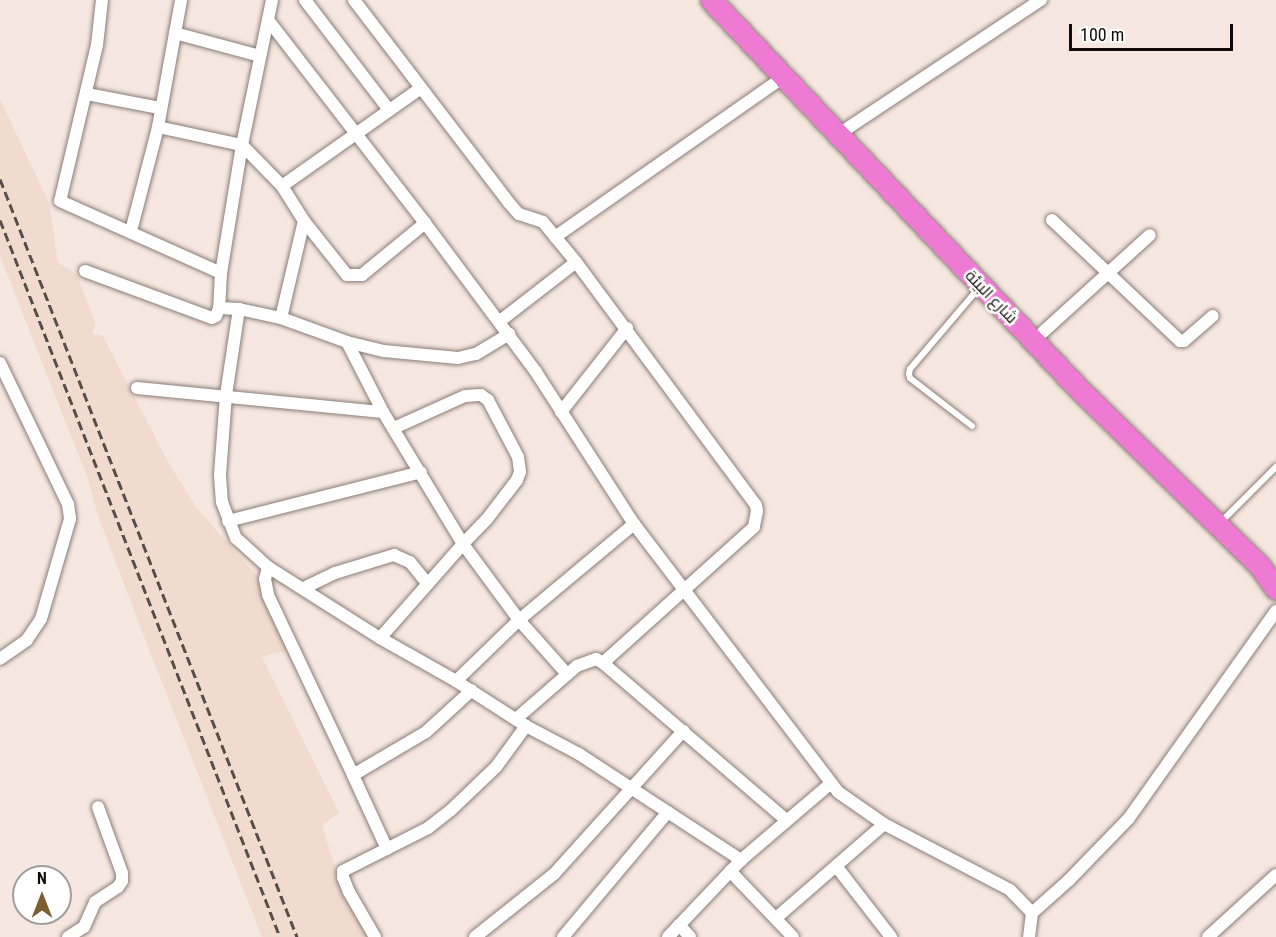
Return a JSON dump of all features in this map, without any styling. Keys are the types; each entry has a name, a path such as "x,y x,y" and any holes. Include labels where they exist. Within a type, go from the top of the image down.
{"highway":[{"name":"شارع البيئة","path":"711,0 782,78 1078,388 1259,565 1276,589"},
{"name":"شارع البيئة","path":"726,0 1043,332 1226,518 1276,563"}],"street":[{"path":"102,0 98,45 60,201 221,273"},
{"path":"131,231 158,127 181,0"},
{"path":"85,272 212,318 216,316 242,144 272,0"},
{"path":"305,0 389,111"},
{"path":"354,0 515,210 523,215 537,218 576,262 627,328 757,511 754,527 603,663"},
{"path":"848,128 1041,0"},
{"path":"268,20 357,132 500,321 634,524 831,783 845,799 884,824 1010,890 1032,913"},
{"path":"174,33 261,56"},
{"path":"555,237 782,78"},
{"path":"282,186 421,88"},
{"path":"87,94 160,108"},
{"path":"158,127 242,144 282,186 304,221 342,271 357,277 378,264 425,223"},
{"path":"1052,220 1180,341 1184,341 1213,316"},
{"path":"281,318 304,221"},
{"path":"1043,332 1150,235"},
{"path":"500,321 576,262"},
{"path":"219,308 239,309 281,318 347,342 384,351 458,358 476,354 509,334"},
{"path":"239,309 226,395 220,475 228,521 236,538 268,567 380,638 579,754 741,860"},
{"path":"561,412 627,328"},
{"path":"347,342 383,412 463,544 519,620 567,674"},
{"path":"0,363 68,504 70,519 41,619 27,640 0,658"},
{"path":"137,388 383,412"},
{"path":"380,638 493,512 518,480 520,472 518,457 488,400 482,395 465,396 394,428"},
{"path":"228,521 421,472"},
{"path":"456,681 519,620 634,524"},
{"path":"304,588 365,562 394,555 410,562 428,584"},
{"path":"268,567 265,579 268,595 387,849"},
{"path":"1029,937 1032,913 1069,880 1129,818 1192,733 1247,650 1274,616"},
{"path":"375,937 349,892 342,873 345,869 428,828 451,810 496,767 521,722 567,674 588,660 596,659 603,663 786,820"},
{"path":"353,775 426,732 472,690"},
{"path":"483,935 554,874 684,731"},
{"path":"668,937 741,860 831,783"},
{"path":"68,937 84,927 95,902 118,887 122,881 122,873 99,807"},
{"path":"563,937 668,812"},
{"path":"776,918 884,824"},
{"path":"836,866 891,937"},
{"path":"730,871 793,937"},
{"path":"1208,937 1276,875"},
{"path":"680,925 690,937"}],"lane":[{"path":"972,426 910,378 909,374 910,369 981,286"},
{"path":"1226,518 1276,467"}],"shaded area":[{"path":"0,99 49,203 58,262 77,275 95,322 93,334 103,336 168,462 196,507 258,577 292,649 262,657 339,813 322,825 338,877 370,937 262,937 150,652 98,516 88,479 0,256"}],"railway":[{"path":"0,179 297,937"},
{"path":"0,220 280,937"}]}
